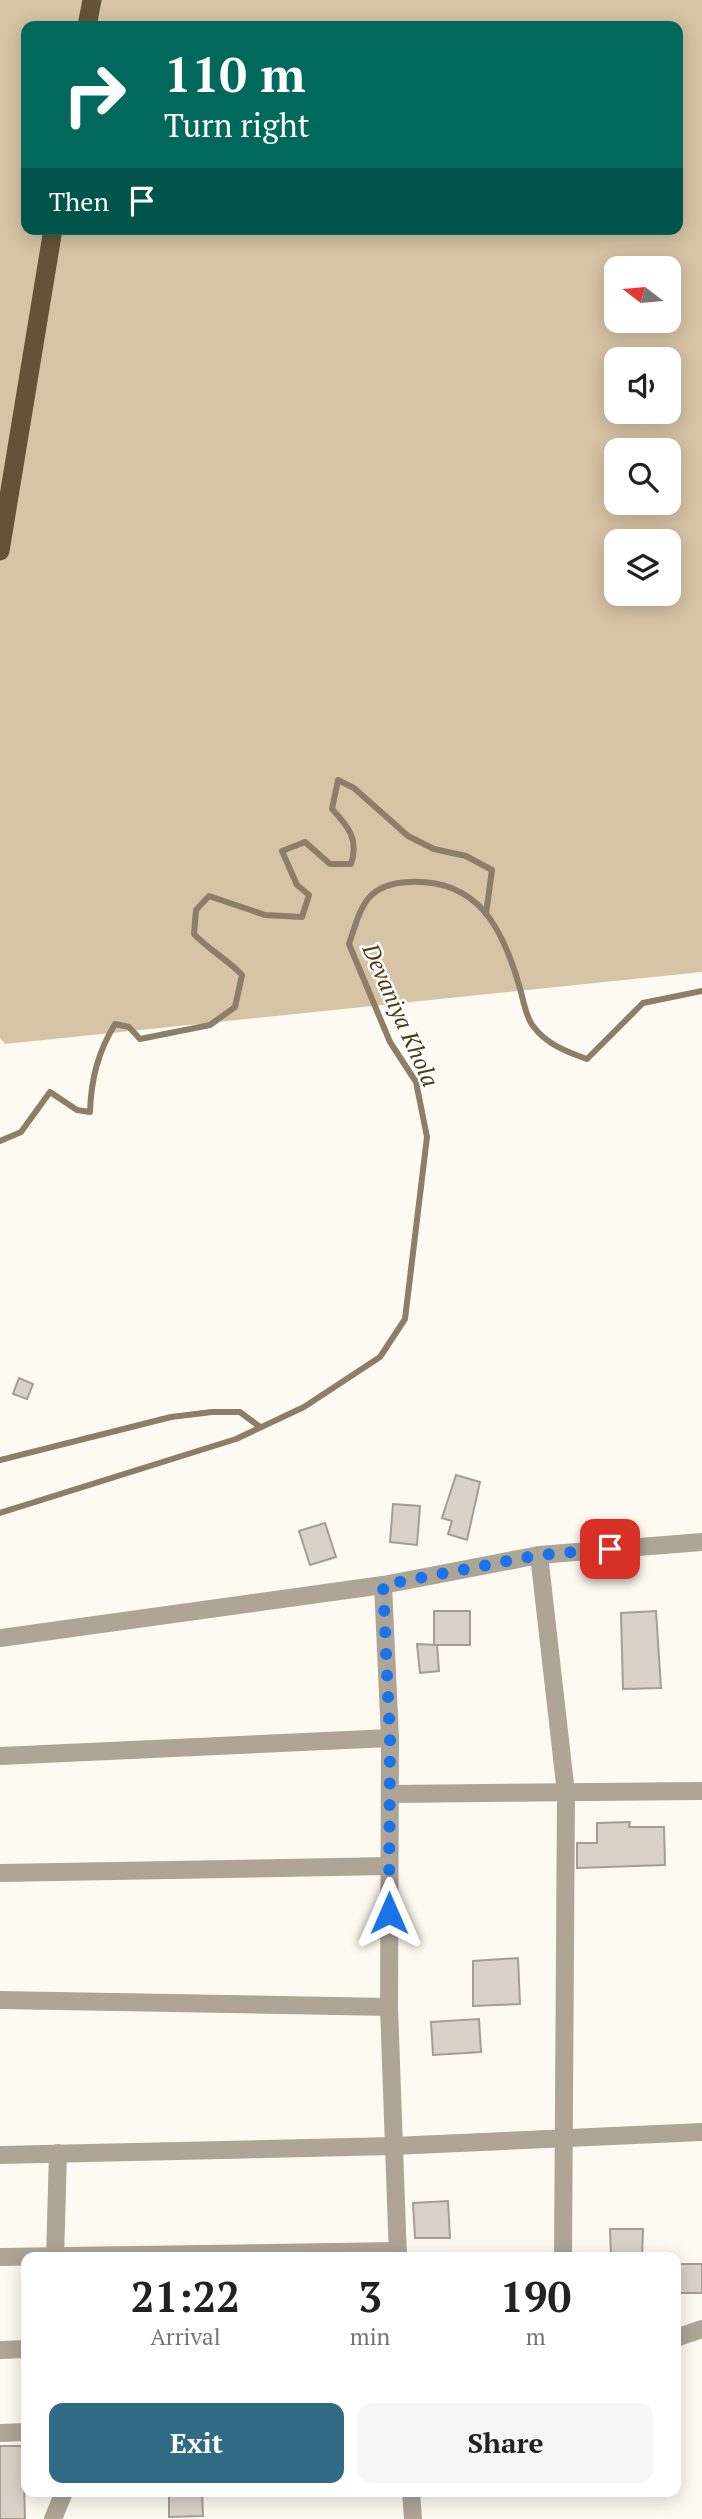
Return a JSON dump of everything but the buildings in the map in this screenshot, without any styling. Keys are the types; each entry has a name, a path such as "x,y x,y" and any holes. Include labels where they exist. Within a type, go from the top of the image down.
{"highway":[{"path":"88,21 92,0"},
{"path":"0,551 52,235"}],"street":[{"path":"0,1638 383,1585 539,1555 702,1542"},
{"path":"539,1555 566,1793 562,2252"},
{"path":"383,1585 390,1738 389,2007 398,2252"},
{"path":"0,1756 390,1738"},
{"path":"390,1794 702,1791"},
{"path":"0,1873 389,1866"},
{"path":"0,2000 389,2007"},
{"path":"0,2155 393,2146 702,2132"},
{"path":"55,2252 58,2153"},
{"path":"0,2257 21,2257"},
{"path":"681,2335 702,2329"},
{"path":"0,2350 21,2349"},
{"path":"0,2433 21,2432"},
{"path":"53,2519 62,2497"},
{"path":"411,2497 413,2519"}],"shaded area":[{"path":"0,0 702,0 702,972 5,1044 0,1038"}],"waterway":[{"path":"0,1141 21,1132 50,1092 77,1110 90,1112 96,1066 115,1024 129,1027 140,1039 210,1025 235,1007 242,975 194,934 196,910 209,896 265,915 302,917 309,895 297,885 282,851 305,842 330,864 351,864 354,848 351,834 332,809 338,780 354,788 408,836 434,849 466,856 492,870 486,914"},
{"name":"Devaniya Khola","path":"0,1513 236,1439 304,1407 380,1357 405,1319 427,1137 416,1082 390,1042 349,944 357,919 374,893 394,884 433,883 470,898 484,911 504,944 530,1022 551,1043 587,1059 643,1003 702,991"},
{"path":"0,1460 171,1417 240,1412 260,1427"}],"route":[{"path":"389,1913 390,1738 383,1585 539,1555 610,1549"}]}
